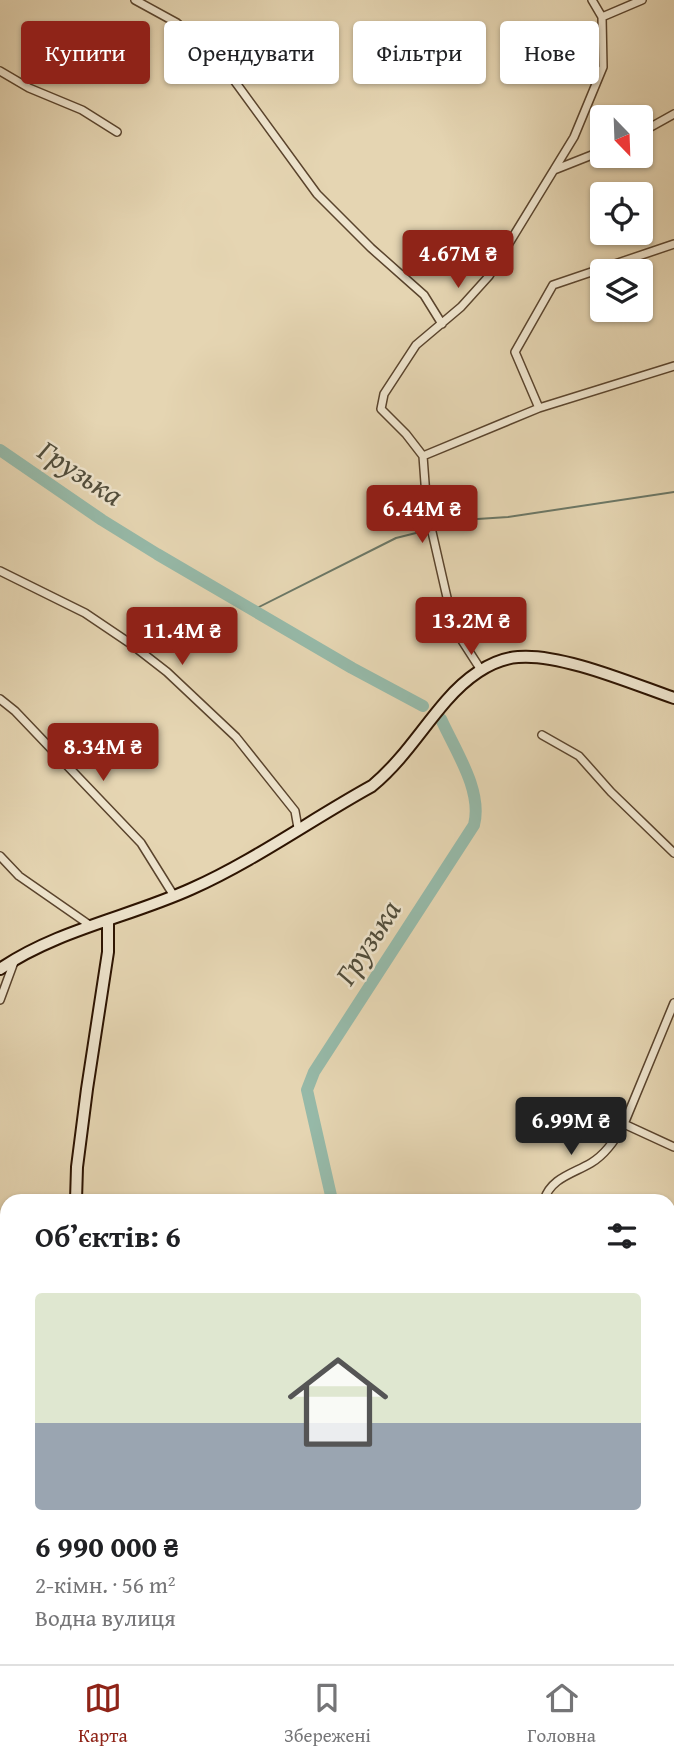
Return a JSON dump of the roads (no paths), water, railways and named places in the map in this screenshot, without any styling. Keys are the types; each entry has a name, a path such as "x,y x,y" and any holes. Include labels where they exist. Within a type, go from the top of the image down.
{"main road":[{"path":"0,969 16,958 207,881 372,786 393,769 448,699 481,670 518,657 566,662 674,698"},
{"path":"75,1194 85,1102 108,952 108,920"},
{"path":"92,926 106,942"}],"street":[{"path":"135,0 177,23 220,61 317,194 371,248 424,295 442,324"},
{"path":"481,670 454,628 427,510 423,456 381,409 384,394 416,345 442,324 489,276 574,137 603,67 602,18 592,0"},
{"path":"602,18 642,0"},
{"path":"0,71 29,88 82,110 117,132"},
{"path":"653,126 674,114"},
{"path":"553,170 590,156"},
{"path":"540,408 515,352 553,285 674,244"},
{"path":"423,456 540,408 674,366"},
{"path":"0,571 85,612 131,643 167,672 236,737 295,811 298,828"},
{"path":"0,699 24,720 141,843 174,896"},
{"path":"542,735 579,756 611,792 674,853"},
{"path":"0,856 19,876 92,926"},
{"path":"0,1000 16,958"},
{"path":"546,1194 568,1173 592,1162 614,1143 674,1003"},
{"path":"624,1124 674,1147"}],"waterway":[{"name":"Грузька","path":"0,450 157,554 352,668 423,706"},
{"path":"433,528 462,520 508,517 674,492"},
{"path":"253,610 396,538 428,530"},
{"name":"Грузька","path":"331,1194 307,1090 314,1072 474,825 475,798 471,785 441,719"}]}
